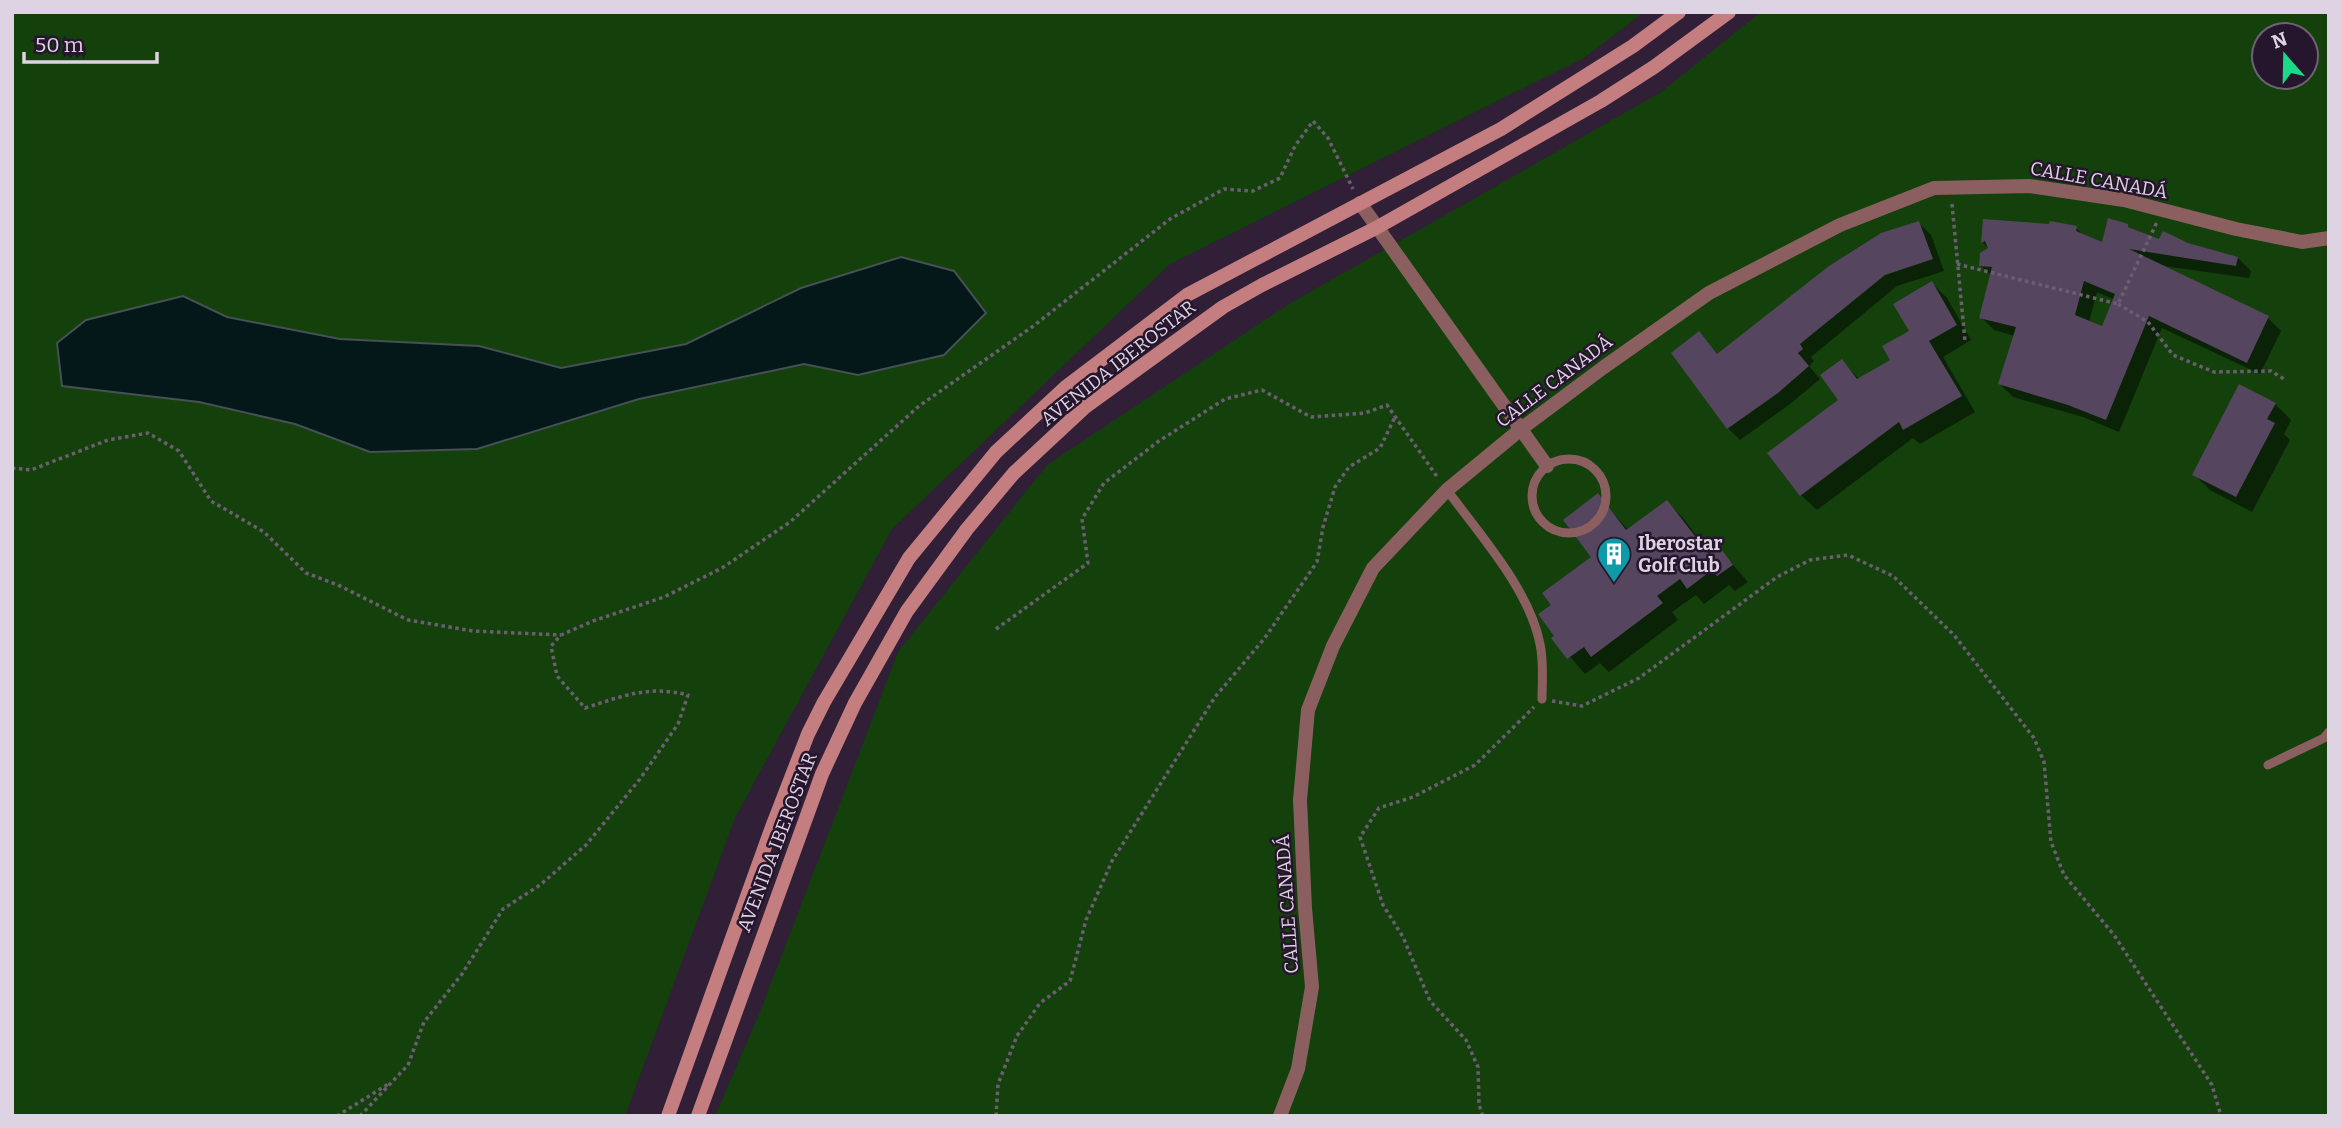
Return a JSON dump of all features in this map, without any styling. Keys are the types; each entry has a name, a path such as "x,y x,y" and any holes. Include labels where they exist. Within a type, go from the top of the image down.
{"street":[{"name":"AVENIDA IBEROSTAR","path":"668,1116 808,734 835,681 909,558 996,452 1067,386 1187,295 1501,129 1622,53 1679,12"},
{"name":"AVENIDA IBEROSTAR","path":"698,1116 822,774 855,704 906,611 967,528 1014,474 1085,407 1223,307 1376,228 1601,101 1654,67 1729,12"},
{"name":"CALLE CANADÁ","path":"1280,1116 1298,1069 1312,987 1300,800 1308,710 1333,646 1373,568 1447,491 1521,429 1604,366 1709,293 1840,225 1934,188 2029,186 2124,200 2302,242 2329,238"},
{"path":"1360,203 1547,466"}],"lane":[{"path":"1570,459 1581,461 1600,475 1605,486 1604,509 1598,520 1588,528 1564,533 1552,529 1535,511 1533,486 1538,475 1547,466 1570,459"},
{"path":"1447,491 1495,554 1527,606 1540,645 1542,699"},
{"path":"2267,765 2329,732"}],"path":[{"path":"360,1116 408,1065 424,1022 462,974 503,909 540,885 586,845 640,779 678,724 688,695 676,692 640,691 585,708 557,676 551,646 561,635 664,597 722,569 790,522 919,407 1032,327 1170,219 1224,189 1253,191 1279,178 1295,146 1313,121 1328,138 1360,203"},
{"path":"1951,188 1965,341"},
{"path":"2118,304 2162,210"},
{"path":"1957,264 2118,304 2148,322 2173,355 2214,372 2271,371 2284,379"},
{"path":"996,629 1088,563 1082,519 1104,483 1159,441 1225,399 1262,390 1311,417 1364,414 1387,405 1447,491"},
{"path":"996,1116 998,1084 1017,1036 1040,1003 1070,981 1086,920 1112,861 1215,697 1264,639 1317,562 1323,527 1335,487 1349,467 1380,448 1395,417"},
{"path":"12,468 31,470 108,440 148,433 179,451 211,501 264,532 306,573 338,585 408,620 473,631 561,635"},
{"path":"1483,1116 1479,1105 1478,1067 1466,1040 1430,1001 1403,937 1384,905 1360,837 1379,808 1413,797 1475,765 1542,699 1581,706 1639,678 1777,577 1810,560 1848,555 1893,576 1954,635 2034,738 2044,762 2051,842 2064,875 2114,935 2212,1085 2221,1116"},
{"path":"337,1116 395,1080"}],"green space":[{"path":"12,12 1644,12 1584,58 1170,264 892,529 735,818 625,1116 12,1116"},
{"path":"1761,12 2329,12 2329,1116 715,1116 760,1012 898,652 1047,465 1289,304 1661,92"}],"shaded area":[{"path":"901,257 954,271 986,313 944,355 858,375 804,364 639,399 477,449 370,452 295,424 199,402 62,386 57,343 86,320 183,296 227,317 340,339 479,346 561,368 686,344 801,288"}],"building":[{"path":"2108,218 2159,239 2163,231 2188,243 2238,257 2236,266 2129,249 2269,316 2247,363 2149,316 2106,420 2068,405 1998,384 2016,327 1979,318 1992,267 1979,266 1980,253 1988,248 1985,241 1981,243 1983,219 2049,224 2050,221 2077,226 2076,231 2102,242","holes":["2084,281 2115,294 2102,326 2075,315"]},
{"path":"1919,221 1933,259 1885,275 1800,344 1803,349 1798,353 1809,366 1778,393 1727,429 1671,353 1699,331 1717,354 1829,266 1881,233"},
{"path":"1932,281 1957,325 1929,341 1962,396 1903,430 1899,422 1800,496 1767,453 1838,400 1820,375 1842,359 1857,379 1890,360 1882,346 1909,331 1893,304"},
{"path":"2239,384 2276,403 2267,419 2275,423 2236,497 2192,475"},
{"name":"Iberostar Golf Club","path":"1598,493 1626,530 1667,500 1709,554 1719,546 1733,565 1717,576 1712,570 1687,589 1680,579 1657,596 1663,603 1591,657 1584,647 1567,659 1538,614 1551,605 1542,593 1591,557 1563,520"}],"place":[{"name":"Iberostar Golf Club","path":"1614,584"}]}
